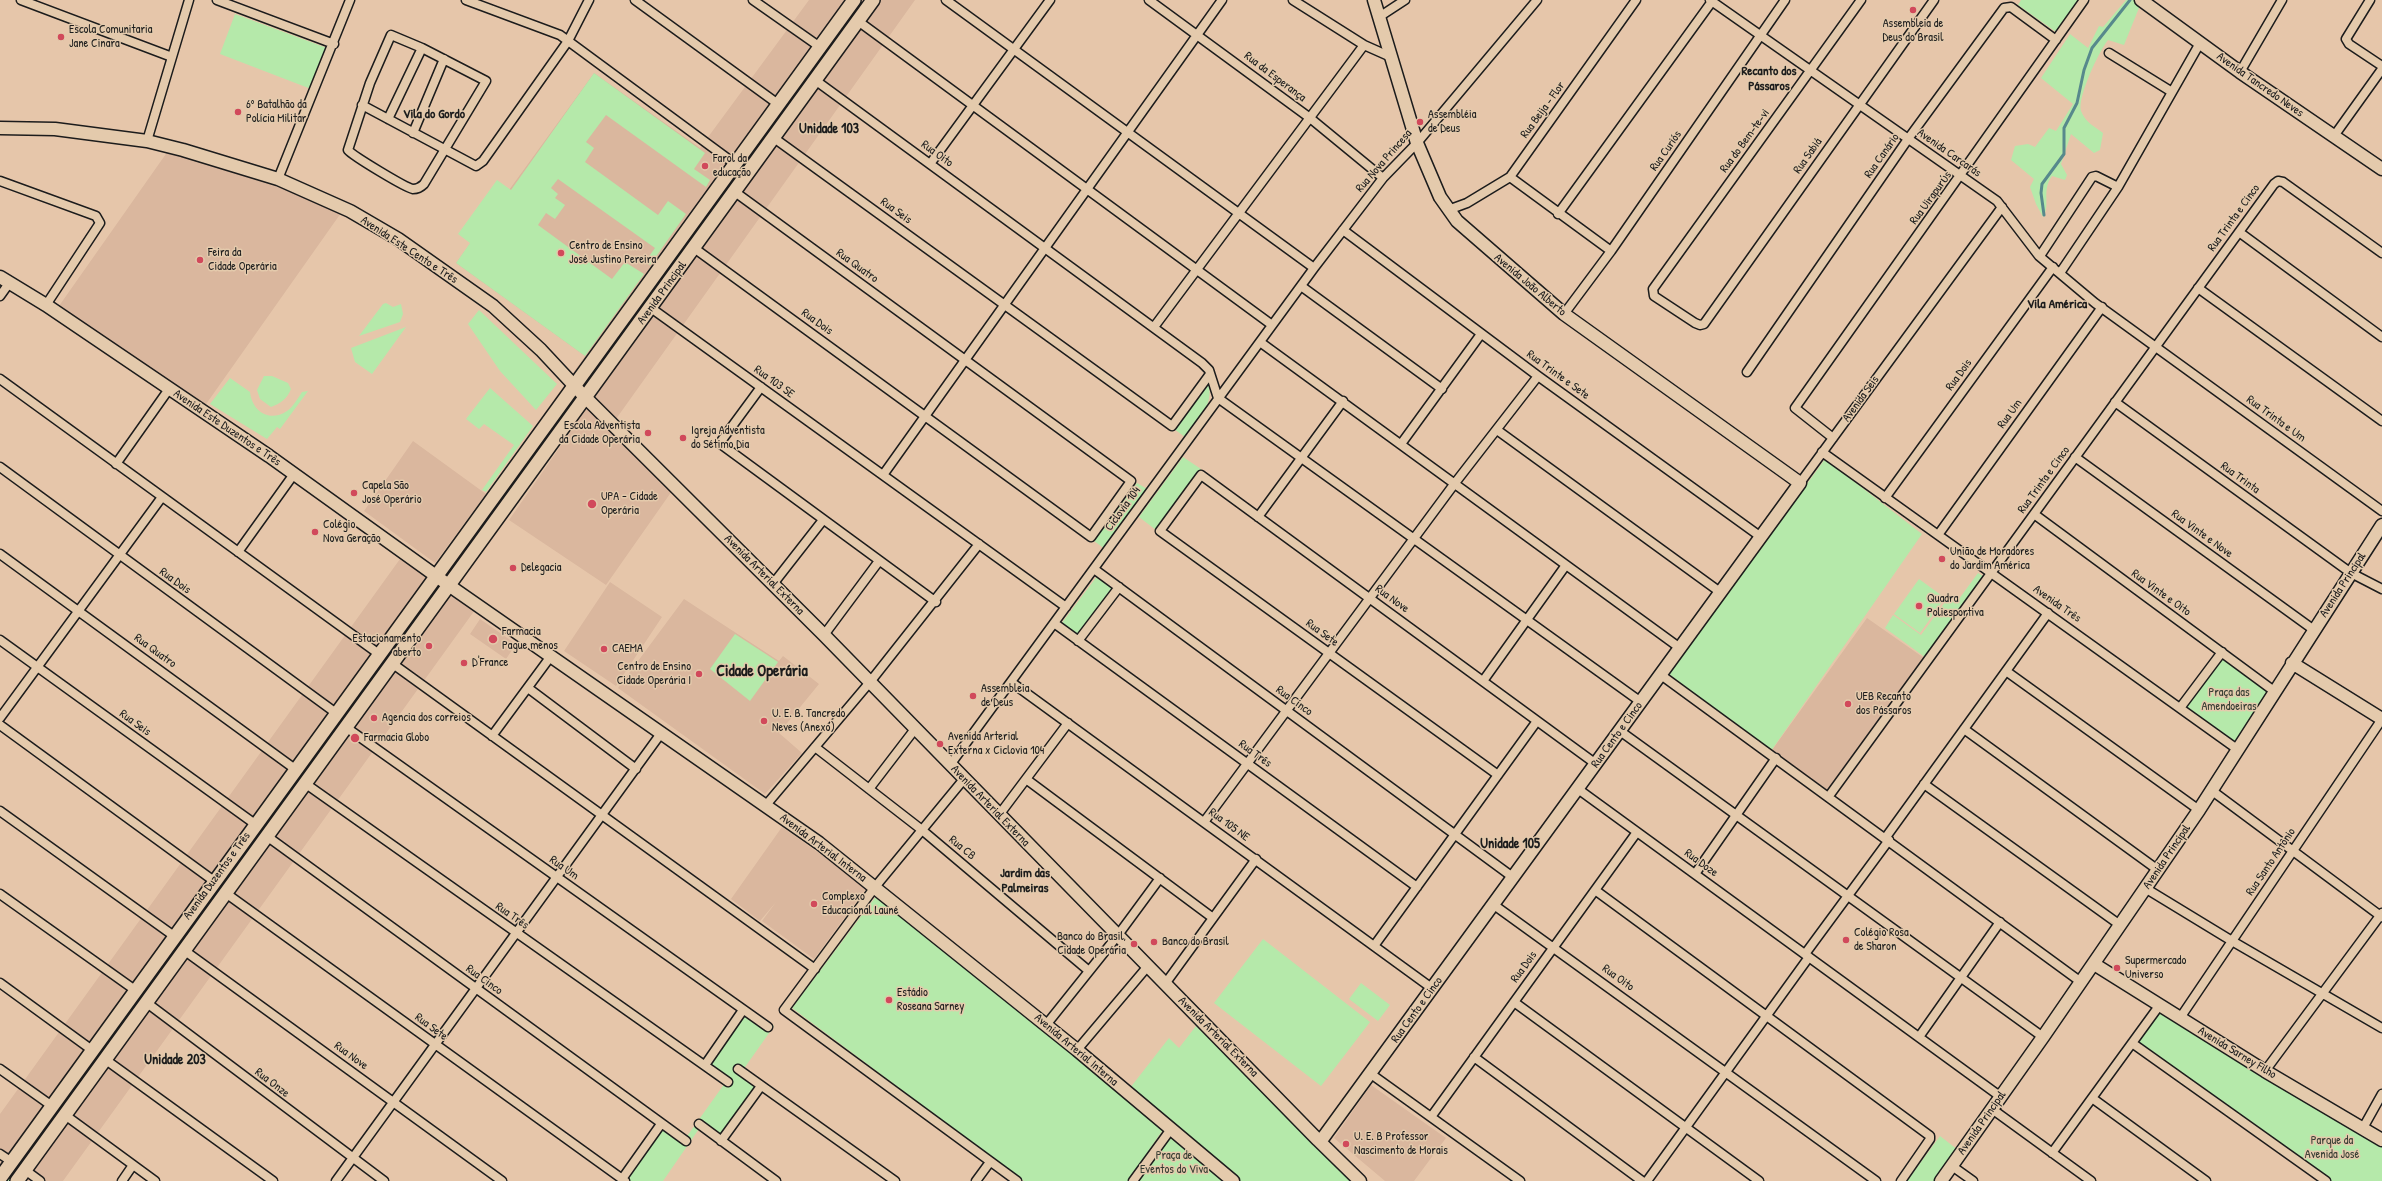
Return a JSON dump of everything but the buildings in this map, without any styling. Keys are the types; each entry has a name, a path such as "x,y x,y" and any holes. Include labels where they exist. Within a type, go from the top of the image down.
{"main road":[{"name":"Avenida Principal","path":"436,576 854,0"},
{"name":"Avenida Principal","path":"450,585 873,0"},
{"name":"Avenida João Alberto","path":"1374,0 1417,143 1433,183 1448,210 1468,232 1564,314 1800,483"},
{"name":"Avenida Tancredo Neves","path":"2141,0 2240,72 2382,168"},
{"path":"765,150 770,138 785,115 785,110 778,104"},
{"name":"Avenida Este Cento e Três","path":"0,128 55,129 147,141 183,150 278,180 350,211 404,243 504,315 541,350 586,398"},
{"path":"694,248 688,244 687,239 696,224 701,210"},
{"name":"Avenida Este Duzentos e Três","path":"5,279 46,305 294,474 450,585"},
{"path":"563,400 572,396 586,398"},
{"name":"Avenida Arterial Externa","path":"586,398 824,635 998,815 1360,1181"},
{"name":"Avenida Seis","path":"1720,592 1800,483"},
{"name":"Avenida Principal","path":"1941,1181 2094,964 2199,810 2382,525"},
{"name":"Avenida Duzentos e Três","path":"0,1178 378,654 436,576"},
{"name":"Avenida Arterial Interna","path":"450,585 766,805 875,887 1077,1050 1233,1181"},
{"name":"Avenida Duzentos e Três","path":"17,1181 268,838 450,585"},
{"name":"Rua Cento e Cinco","path":"1320,1142 1514,878 1720,592"},
{"path":"2292,663 2382,719"},
{"name":"Avenida Sarney Filho","path":"2094,964 2265,1071 2382,1140"}],"street":[{"path":"22,0 172,57"},
{"path":"147,141 189,0"},
{"path":"216,0 334,44"},
{"path":"278,180 334,44 350,0"},
{"path":"466,0 543,27 568,41 734,164"},
{"path":"362,105 476,166 484,161 568,41 589,0"},
{"path":"635,0 778,104"},
{"path":"753,0 820,47"},
{"path":"946,0 1314,268"},
{"path":"930,164 1050,0"},
{"name":"Rua da Esperança","path":"1150,0 1310,118 1383,178"},
{"path":"883,475 1126,131 1199,36 1222,0"},
{"path":"1293,0 1364,45 1391,57"},
{"path":"1379,17 1405,0"},
{"name":"Rua Nova Princesa","path":"1314,268 1383,178 1417,143 1537,0"},
{"name":"Rua Beija - Flor","path":"1448,210 1481,196 1510,177 1636,0"},
{"path":"1558,214 1712,0"},
{"name":"Avenida Carcarás","path":"1712,0 1961,176 2002,207 2040,256 2155,348"},
{"name":"Rua Curiós","path":"1564,314 1611,251 1785,0"},
{"name":"Rua do Bem-te-vi","path":"1700,325 1654,296 1653,289 1861,0"},
{"name":"Rua Sabiá","path":"1700,325 1704,324 1934,0"},
{"name":"Rua Uirapurύs","path":"1833,438 1795,408 1961,176 2084,0"},
{"path":"2240,72 2282,0"},
{"path":"2334,136 2382,67 2349,44 2346,39 2370,0"},
{"name":"Rua Canário","path":"1747,372 1908,139 2004,8 2010,7 2056,40"},
{"path":"858,21 1272,325"},
{"path":"394,35 422,48 486,80 424,184 412,189 348,150 362,105 387,39 394,35"},
{"path":"2060,273 2118,187 2200,43"},
{"path":"1154,327 1364,45"},
{"path":"388,119 422,48"},
{"path":"2109,53 2172,92"},
{"path":"413,133 444,59"},
{"name":"Rua Oito","path":"815,80 1202,363 1210,374 1218,398"},
{"name":"Rua Seis","path":"774,138 1172,426 1210,374"},
{"path":"2040,256 2092,177 2096,176 2118,187"},
{"path":"1510,177 1558,214 1611,251"},
{"path":"0,181 96,216 100,223 46,305"},
{"name":"Rua Trinta e Cinco","path":"1829,796 2274,184 2280,181 2382,253"},
{"name":"Rua Quatro","path":"735,192 1132,482 1112,509"},
{"name":"Avenida Seis","path":"1800,483 2002,207"},
{"name":"Rua Trinte e Sete","path":"1343,230 1538,376 1761,537"},
{"path":"2239,232 2382,337"},
{"name":"Rua Dois","path":"694,248 1091,537 1112,509"},
{"name":"Rua Dois","path":"1885,498 2053,267"},
{"name":"Ciclovia 104","path":"950,765 1314,268"},
{"path":"0,296 5,279"},
{"path":"1301,286 1442,389"},
{"path":"2198,288 2382,421"},
{"name":"Rua Um","path":"1938,535 2102,307"},
{"name":"Rua 103 SE","path":"651,308 1066,607"},
{"path":"1402,444 1481,334"},
{"path":"1260,342 1680,648"},
{"name":"Rua Trinta e Um","path":"2155,348 2271,429 2382,511"},
{"path":"1204,822 1328,652 1455,483 1538,376"},
{"path":"0,379 378,654"},
{"path":"761,387 722,440 722,445 936,602"},
{"path":"116,464 168,389"},
{"path":"1218,398 1641,702"},
{"path":"1258,517 1343,401"},
{"name":"Rua Trinta","path":"2115,402 2351,573 2382,589"},
{"path":"1497,430 1720,592"},
{"name":"Avenida Três","path":"1822,452 2237,749"},
{"name":"Rua Vinte e Nove","path":"2075,457 2314,630"},
{"name":"Rua Dois","path":"0,467 336,713"},
{"path":"238,552 294,474"},
{"name":"Rua Nove","path":"1180,503 1201,475 1596,764"},
{"path":"0,718 162,497"},
{"name":"Rua Sete","path":"1180,503 1160,531 1498,775"},
{"name":"Rua Vinte e Oito","path":"2034,514 2274,691"},
{"path":"773,584 823,520"},
{"path":"766,805 936,602 979,544"},
{"name":"Rua Quatro","path":"0,554 79,610 295,769"},
{"path":"824,635 880,561"},
{"path":"1483,681 1566,565"},
{"name":"Rua Cinco","path":"1094,569 1455,834"},
{"path":"1078,641 1119,587"},
{"path":"1647,1181 1768,1015 1924,784 2048,613"},
{"name":"Rua Três","path":"1054,623 1417,887"},
{"name":"Rua Seis","path":"0,640 255,824"},
{"path":"2180,708 2222,652"},
{"path":"492,736 551,656"},
{"path":"393,664 814,969"},
{"path":"2006,671 2199,810"},
{"path":"1661,675 1888,838 2081,982"},
{"name":"Rua 105 NE","path":"1011,682 1433,989"},
{"path":"528,688 636,769"},
{"name":"Rua Santo Antônio","path":"2180,1018 2382,719"},
{"path":"1374,946 1537,721"},
{"path":"998,815 1068,723"},
{"path":"0,725 214,882"},
{"name":"Rua Um","path":"347,728 768,1027"},
{"path":"869,789 915,729"},
{"path":"1964,729 2158,870"},
{"path":"1620,731 2043,1037"},
{"path":"336,1181 662,732"},
{"name":"Rua CB","path":"815,747 922,830 1089,971"},
{"path":"1694,874 1776,758"},
{"path":"964,779 875,887 784,1010 1016,1181"},
{"path":"1026,779 1213,918"},
{"name":"Rua Três","path":"306,784 728,1082"},
{"path":"1924,784 2120,925"},
{"name":"Rua Doze","path":"1578,789 2001,1097"},
{"path":"2211,790 2381,915 2265,1071"},
{"path":"0,811 174,936"},
{"name":"Rua Dois","path":"1431,1117 1637,832"},
{"path":"1455,834 1514,878"},
{"name":"Rua Cinco","path":"268,838 686,1141"},
{"path":"1165,984 1256,859"},
{"path":"1046,1025 1118,935 1160,878"},
{"path":"2145,888 2232,941 2324,992 2382,1028"},
{"path":"1595,890 1768,1015 1930,1136 1900,1181"},
{"path":"0,894 135,990"},
{"name":"Rua Sete","path":"227,894 623,1180 661,1124"},
{"name":"Rua Oito","path":"1494,904 1727,1071 1876,1181"},
{"path":"1919,1037 2000,922"},
{"name":"Rua Nove","path":"185,951 502,1181"},
{"path":"1077,1050 1148,966"},
{"path":"0,983 92,1050"},
{"path":"1514,1002 1759,1181"},
{"name":"Rua Onze","path":"147,1003 384,1181"},
{"path":"2052,1153 2159,1006"},
{"path":"705,1066 743,1010"},
{"path":"2132,1043 2326,1181"},
{"path":"1474,1057 1642,1181"},
{"path":"106,1060 273,1181"},
{"path":"0,1069 52,1106"},
{"path":"738,1069 895,1181"},
{"path":"1371,1074 1520,1181"},
{"path":"721,1141 761,1086"},
{"path":"2363,1128 2382,1094"},
{"path":"2092,1098 2206,1181"},
{"path":"1992,1109 2091,1181"},
{"path":"65,1115 155,1181"},
{"path":"698,1124 776,1181"},
{"path":"1133,1181 1171,1129"},
{"path":"0,1154 12,1162"},
{"path":"976,1181 990,1162"},
{"path":"122,1181 133,1165"},
{"path":"1952,1166 1973,1181"},
{"path":"25,1170 40,1181"}],"shaded area":[{"path":"809,0 915,0 616,419 593,399 455,584 480,603 63,1181 0,1181 0,1114 400,559 427,578 585,356 456,263 594,73 700,148"},
{"name":"Feira da Cidade Operária","path":"168,151 301,195 341,213 204,407 59,306"},
{"name":"UPA - Cidade Operária","path":"590,404 672,491 606,585 509,520"},
{"path":"413,441 486,494 435,563 364,511"},
{"path":"610,582 662,617 616,686 564,651"},
{"name":"Centro de Ensino Cidade Operária I","path":"684,599 779,661 783,656 819,684 779,733 802,753 765,794 618,688"},
{"name":"UEB Recanto dos Pássaros","path":"1867,618 1924,658 1829,791 1772,750"},
{"name":"Farmacia Pague menos","path":"480,619 516,644 506,659 470,634"},
{"name":"Complexo Educacional Launé","path":"782,827 867,887 814,959 762,921 776,902 760,921 731,899"},
{"path":"1371,1085 1446,1138 1414,1181 1385,1181 1334,1138"}],"green space":[{"path":"2021,0 2077,0 2079,2 2056,32 2018,5"},
{"path":"2126,0 2135,0 2141,3 2124,45 2108,40 2099,54 2082,96 2081,111 2083,115 2090,124 2103,133 2100,150 2094,153 2071,134 2061,164 2067,175 2065,180 2052,176 2047,187 2046,208 2043,217 2036,204 2030,187 2034,179 2011,160 2015,146 2028,144 2035,147 2049,128 2056,131 2073,104 2041,78 2070,34 2088,48 2099,26 2103,27"},
{"path":"235,14 327,48 311,89 220,54"},
{"name":"Centro de Ensino José Justino Pereira","path":"594,73 705,153 694,169 710,180 706,187 606,115 586,142 594,148 585,162 658,215 668,201 686,214 650,265 645,262 655,248 558,179 551,188 558,194 555,198 565,205 555,219 546,213 538,225 612,279 625,262 644,274 585,356 456,263 470,243 458,234 497,180 511,190"},
{"path":"386,303 393,307 401,304 403,314 400,322 359,336 383,304"},
{"path":"479,310 557,384 536,410 500,371 468,324"},
{"path":"406,327 372,374 355,362 351,348"},
{"path":"264,376 272,376 288,383 291,389 283,400 271,407 260,399 257,390"},
{"path":"230,378 250,392 251,399 258,410 262,413 274,416 287,411 302,392 308,391 280,429 277,427 267,439 210,404"},
{"path":"1208,383 1210,391 1207,406 1185,437 1174,429"},
{"path":"490,388 533,426 486,492 482,490 514,445 484,424 479,429 466,419"},
{"path":"568,404 573,408 454,571 448,567"},
{"path":"1183,457 1201,469 1156,530 1139,517"},
{"path":"1825,459 1922,534 1771,751 1669,674"},
{"path":"1137,483 1149,490 1105,549 1094,541"},
{"path":"1978,573 1983,576 1926,658 1885,628 1893,615 1921,635 1948,598 1956,603"},
{"path":"1098,575 1114,587 1077,636 1061,624"},
{"name":"Quadra Poliesportiva","path":"1919,579 1945,598 1920,633 1894,614"},
{"path":"430,591 436,595 10,1181 3,1181"},
{"path":"735,634 778,662 750,701 710,669"},
{"name":"Praça das Amendoeiras","path":"2222,654 2273,691 2237,748 2182,708"},
{"path":"877,895 1164,1128 1128,1181 1024,1181 792,1008"},
{"path":"1263,939 1370,1022 1321,1086 1214,1003"},
{"path":"1361,983 1390,1005 1378,1021 1349,999"},
{"name":"Parque da Avenida José","path":"2160,1006 2382,1139 2382,1181 2322,1181 2132,1045"},
{"path":"749,1009 774,1026 743,1070 760,1082 720,1139 701,1126 663,1181 626,1181 666,1125 685,1139 725,1083 706,1069"},
{"path":"1196,1026 1351,1181 1240,1181 1130,1088 1169,1038 1179,1048"},
{"name":"Praça de Eventos do Viva","path":"1171,1136 1224,1181 1138,1181"},
{"path":"1940,1136 1958,1150 1934,1181 1907,1181"}],"waterway":[{"path":"2044,215 2041,193 2042,184 2064,154 2064,128 2077,103 2084,70 2092,48 2130,0"}],"place":[{"name":"Assembleia de Deus do Brasil","path":"1913,10"},
{"name":"Escola Comunitaria Jane Cinara","path":"61,37"},
{"name":"6º Batalhão da Polícia Militar","path":"238,112"},
{"name":"Assembléia de Deus","path":"1420,122"},
{"name":"Farol da educação","path":"705,166"},
{"name":"Centro de Ensino José Justino Pereira","path":"561,253"},
{"name":"Feira da Cidade Operária","path":"200,260"},
{"name":"Escola Adventista da Cidade Operária","path":"648,433"},
{"name":"Igreja Adventista do Sétimo Dia","path":"683,438"},
{"name":"Capela São José Operário","path":"354,493"},
{"name":"UPA - Cidade Operária","path":"592,504"},
{"name":"Colégio Nova Geração","path":"315,532"},
{"name":"União de Moradores do Jardim América","path":"1942,559"},
{"name":"Delegacia","path":"513,568"},
{"name":"Quadra Poliesportiva","path":"1919,606"},
{"name":"Farmacia Pague menos","path":"493,639"},
{"name":"Estacionamento aberto","path":"429,646"},
{"name":"CAEMA","path":"604,649"},
{"name":"D'France","path":"464,663"},
{"name":"Centro de Ensino Cidade Operária I","path":"699,674"},
{"name":"Assembleia de Deus","path":"973,696"},
{"name":"UEB Recanto dos Pássaros","path":"1848,704"},
{"name":"Agencia dos correios","path":"374,718"},
{"name":"U. E. B. Tancredo Neves (Anexo)","path":"764,721"},
{"name":"Farmacia Globo","path":"355,738"},
{"name":"Avenida Arterial Externa x Ciclovia 104","path":"940,744"},
{"name":"Complexo Educacional Launé","path":"814,904"},
{"name":"Colégio Rosa de Sharon","path":"1846,940"},
{"name":"Banco do Brasil","path":"1154,942"},
{"name":"Banco do Brasil, Cidade Operária","path":"1134,944"},
{"name":"Supermercado Universo","path":"2117,968"},
{"name":"Estádio Roseana Sarney","path":"889,1000"},
{"name":"U. E. B Professor Nascimento de Morais","path":"1346,1144"}],"district":[{"name":"Recanto dos Pássaros","path":"1769,80"},
{"name":"Vila do Gordo","path":"434,115"},
{"name":"Unidade 103","path":"829,129"},
{"name":"Vila América","path":"2057,305"},
{"name":"Cidade Operária","path":"762,672"},
{"name":"Unidade 105","path":"1510,844"},
{"name":"Jardim das Palmeiras","path":"1025,882"},
{"name":"Unidade 203","path":"175,1060"}]}
